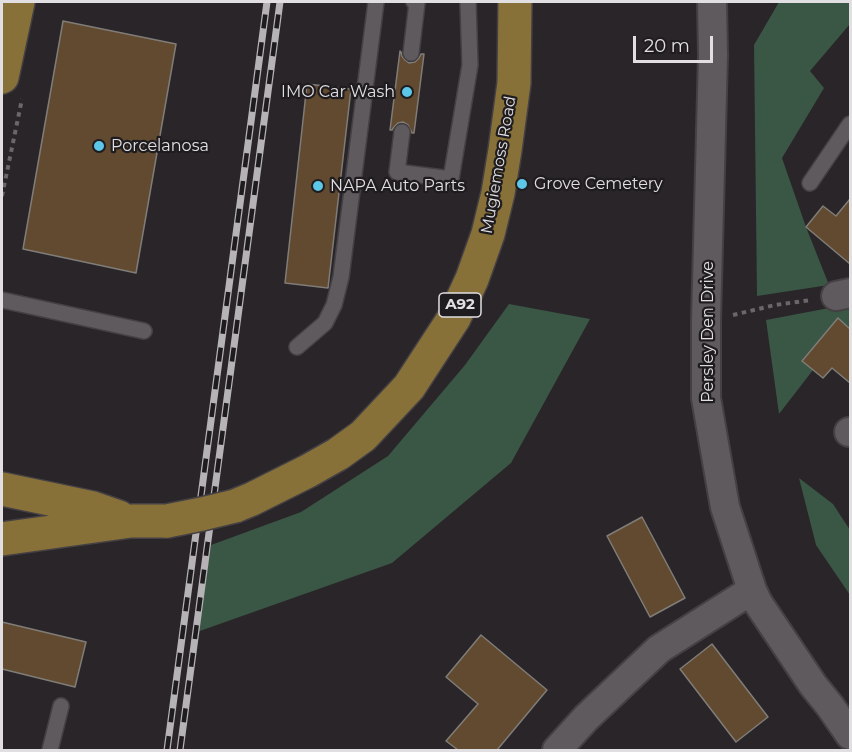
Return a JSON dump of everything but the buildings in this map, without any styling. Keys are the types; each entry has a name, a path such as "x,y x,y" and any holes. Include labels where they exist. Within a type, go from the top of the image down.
{"main road":[{"path":"2,77 18,2"},
{"name":"Mugiemoss Road","path":"2,539 131,521 167,521 235,506 308,471 363,436 409,387 454,318 472,279 488,234 498,193 514,83 515,2"},
{"name":"Mugiemoss Road","path":"2,489 93,508 131,521"}],"street":[{"name":"Persley Den Drive","path":"712,2 706,398 725,507 752,590 813,685 850,735"},
{"path":"557,750 586,717 659,649 752,590"}],"lane":[{"path":"297,347 325,323 334,305 341,277 376,2"},
{"path":"411,53 417,3 414,2"},
{"path":"402,132 397,172 451,179 470,65 468,2"},
{"path":"810,183 845,144 850,124"},
{"path":"2,300 144,331"},
{"path":"50,750 61,706"}],"path":[{"path":"706,321 775,305 843,294"}],"green space":[{"path":"779,2 850,2 850,24 810,71 824,88 782,158 829,285 757,296 754,45"},
{"path":"509,304 590,319 511,463 392,563 197,632 211,545 301,512 388,456 465,365"},
{"path":"850,304 850,329 838,318 802,360 813,370 779,414 766,320"},
{"path":"799,478 833,504 850,530 850,595 816,545"}],"railway":[{"path":"167,750 267,2"},
{"path":"180,750 280,2"}],"place":[{"name":"IMO Car Wash","path":"407,92"},
{"name":"Porcelanosa","path":"99,146"},
{"name":"Grove Cemetery","path":"522,184"},
{"name":"NAPA Auto Parts","path":"318,186"}]}
